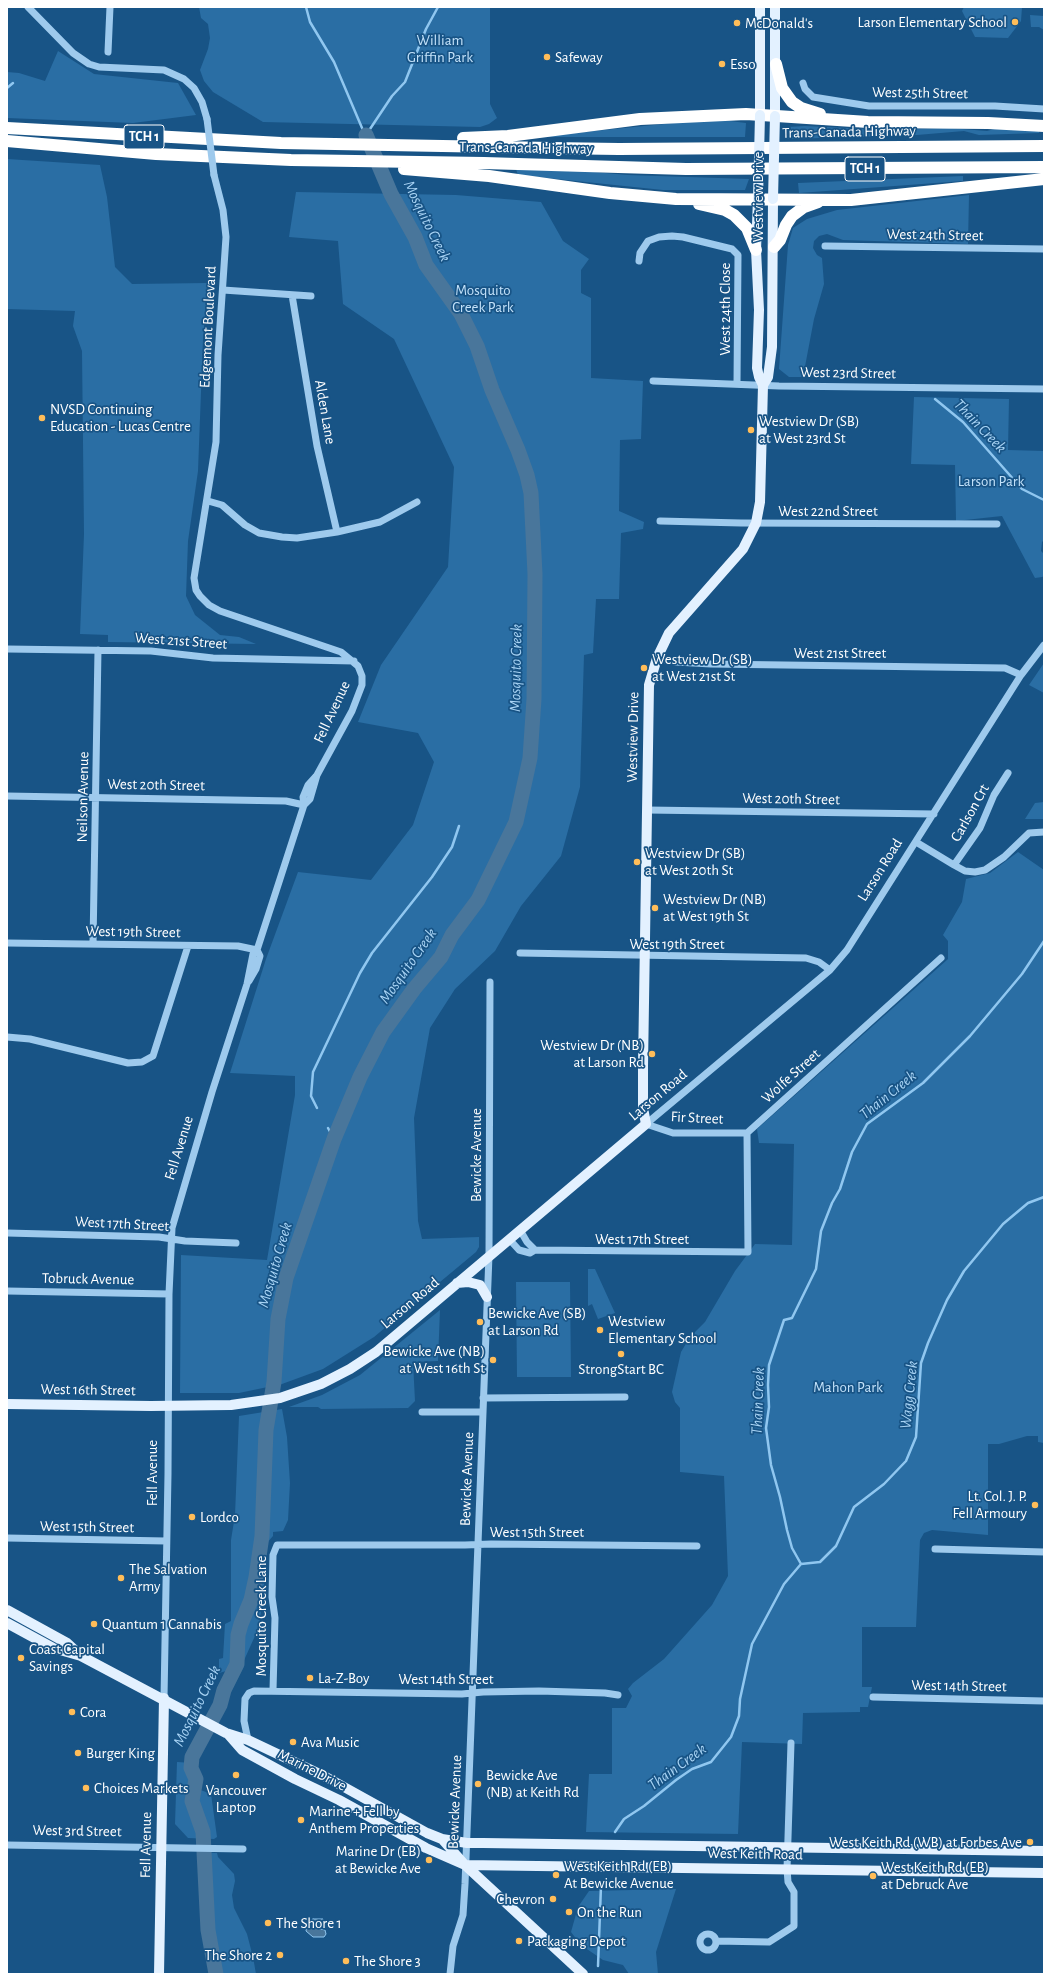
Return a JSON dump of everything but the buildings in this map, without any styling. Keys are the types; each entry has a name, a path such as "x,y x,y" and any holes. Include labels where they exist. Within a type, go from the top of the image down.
{"highway":[{"path":"776,64 782,88 792,102 801,108 830,119"},
{"path":"475,142 508,136 667,117 760,115 868,122 974,123 1044,126"},
{"name":"TCH 1","path":"7,128 281,143 378,145 475,142"},
{"name":"Trans-Canada Highway","path":"7,141 156,154 291,160 484,163 686,169 1044,167"},
{"name":"Trans-Canada Highway","path":"475,142 619,150 1044,146"},
{"path":"291,160 489,176 610,193 676,199 831,200 875,197 1044,179"},
{"path":"676,199 725,210 734,214 747,228 756,250"},
{"path":"774,247 780,240 786,225 792,216 811,204 831,200"}],"main road":[{"name":"Westview Drive","path":"646,1124 642,1108 648,700 652,673 657,658 669,633 743,549 756,523 760,502 763,385 759,377 758,368 756,250 760,115 760,7"},
{"name":"Westview Drive","path":"763,385 768,377 772,347 774,247 772,239 776,64 775,7"},
{"name":"Larson Road","path":"168,1406 220,1406 254,1403 280,1398 321,1384 363,1360 376,1352 489,1255 646,1124"},
{"path":"457,1284 468,1282 480,1285 487,1297"},
{"name":"West 16th Street","path":"7,1404 168,1406"},
{"name":"Marine Drive","path":"7,1610 67,1643 81,1656"},
{"name":"Marine Drive","path":"7,1623 53,1648 81,1656 164,1698 226,1733 248,1740 326,1777 427,1833 442,1839 466,1843"},
{"name":"Fell Avenue","path":"159,1974 164,1698"},
{"name":"Marine Drive","path":"226,1733 242,1750 295,1779 339,1800 426,1848 465,1865"},
{"name":"Marine Drive","path":"442,1839 465,1865"},
{"name":"West Keith Road","path":"466,1843 1044,1851"},
{"path":"465,1865 583,1974"},
{"name":"West Keith Road","path":"465,1865 1044,1874"}],"street":[{"name":"Edgemont Boulevard","path":"28,7 73,53 89,64 99,67 164,70 184,79 194,88 202,102 214,175 225,224 223,290 218,355 216,442 208,501 194,578 196,590 202,598 220,611 341,652 354,661"},
{"path":"108,52 110,7"},
{"name":"West 25th Street","path":"803,83 809,94 817,98 869,106 995,106 1044,110"},
{"name":"West 24th Close","path":"639,261 644,246 648,241 659,237 672,236 683,237 732,249 738,255 737,384"},
{"name":"West 24th Street","path":"825,246 1044,249"},
{"path":"223,290 311,296"},
{"name":"Alden Lane","path":"292,295 317,446 337,532"},
{"name":"West 23rd Street","path":"653,381 763,385 1044,388"},
{"path":"208,501 222,505 245,525 259,533 297,538 337,532 380,522 417,502"},
{"name":"West 22nd Street","path":"660,521 997,524"},
{"name":"Larson Road","path":"646,1124 830,970 847,950 1021,675 1044,645"},
{"name":"West 21st Street","path":"7,649 151,651 213,658 354,661"},
{"name":"Neilson Avenue","path":"93,944 98,650"},
{"name":"West 21st Street","path":"657,658 676,662 768,665 1005,668 1021,675"},
{"name":"Fell Avenue","path":"164,1698 169,1294 171,1239 175,1216 247,984 253,954 257,950 304,805 303,798 308,785 317,774 361,692 362,676 354,661"},
{"name":"Carlson Crt","path":"954,865 980,828 994,795 1008,773"},
{"name":"West 20th Street","path":"7,796 286,801 304,805"},
{"name":"West 20th Street","path":"647,810 934,814"},
{"path":"916,842 965,871 975,872 985,870 1004,857 1029,834 1044,832"},
{"name":"West 19th Street","path":"7,943 238,946 257,950"},
{"path":"7,1037 30,1039 128,1063 142,1062 153,1056 188,946"},
{"name":"West 19th Street","path":"520,953 645,957 806,958 819,962 830,970"},
{"name":"Wolfe Street","path":"747,1133 941,958"},
{"name":"Bewicke Avenue","path":"450,1974 453,1946 464,1906 489,1255 490,982"},
{"name":"Fir Street","path":"646,1124 673,1133 747,1133"},
{"name":"West 17th Street","path":"509,1239 519,1250 530,1253 536,1250 748,1252 747,1133"},
{"path":"520,1230 527,1242 536,1250"},
{"name":"West 17th Street","path":"7,1233 236,1243"},
{"name":"Tobruck Avenue","path":"7,1291 169,1294"},
{"path":"483,1398 625,1397"},
{"path":"422,1412 483,1412"},
{"name":"West 15th Street","path":"7,1538 166,1541"},
{"name":"West 15th Street","path":"281,1545 697,1546"},
{"name":"Mosquito Creek Lane","path":"248,1740 244,1721 245,1699 249,1693 254,1690 273,1690 275,1618 272,1597 273,1555 274,1548 281,1545"},
{"path":"935,1549 1044,1552"},
{"name":"West 14th Street","path":"273,1690 472,1693 539,1691 606,1693 618,1695"},
{"name":"West 14th Street","path":"873,1697 1044,1700"},
{"path":"716,1941 769,1942 794,1926 794,1892 788,1882 787,1869 791,1743"},
{"name":"West 3rd Street","path":"7,1845 243,1849"}],"green space":[{"name":"William Griffin Park","path":"199,7 490,7 490,104 497,118 489,124 480,127 263,122 213,92 204,81 200,70 208,49 210,38 208,24 201,18"},
{"path":"964,7 1022,7 1021,21 1008,38 975,37 962,11"},
{"path":"1030,15 1044,16 1044,30 1039,27 1031,27"},
{"path":"58,51 94,74 178,83 196,115 133,123 7,118 7,72 19,73 45,81"},
{"path":"714,119 746,123 745,137 534,137"},
{"path":"805,126 892,130 949,128 987,131 1005,126 1040,129 1039,133 979,135 964,131 917,135 787,139 787,127"},
{"path":"7,159 100,165 107,197 115,267 132,284 208,283 203,339 198,471 188,541 186,596 195,615 220,635 239,637 256,644 108,642 108,635 80,634 84,534 82,351 73,326 75,311 7,309"},
{"path":"516,169 559,169 628,175 749,179 745,190 663,190 518,175"},
{"path":"963,176 963,181 799,193 798,183"},
{"name":"Mosquito Creek Park","path":"296,192 456,195 541,202 563,241 589,259 581,270 581,293 591,298 591,378 643,381 641,439 620,440 619,511 644,522 643,529 621,533 619,599 596,599 593,653 584,655 580,787 561,856 521,906 495,951 455,989 430,1028 414,1118 418,1221 422,1239 479,1237 479,1247 476,1252 374,1337 323,1369 282,1384 239,1393 180,1393 181,1255 267,1260 295,1095 295,1076 230,1073 266,959 298,872 371,880 413,825 434,762 418,733 358,722 381,665 448,567 454,467 394,339 343,304 338,241 289,237"},
{"path":"969,195 968,244 843,240 827,234 819,236 814,241 813,248 817,255 822,258 824,284 814,319 803,377 789,377 779,369 788,245 793,228 807,219 837,210"},
{"name":"Larson Park","path":"914,397 1009,399 1008,450 1044,451 1044,540 1042,542 1041,551 1044,554 1044,576 1035,578 1002,516 956,521 955,465 911,464"},
{"path":"1044,663 1044,693 1029,685"},
{"path":"1044,802 1044,819 1025,819 1035,803"},
{"name":"Mahon Park","path":"1018,852 1044,870 1044,1443 1038,1442 1038,1436 1027,1436 999,1444 988,1444 988,1535 932,1530 924,1533 920,1540 916,1627 862,1627 862,1687 872,1687 868,1707 860,1707 860,1712 803,1713 802,1744 742,1742 738,1834 586,1832 589,1774 612,1774 612,1708 626,1708 632,1696 628,1689 633,1683 664,1659 712,1605 728,1576 724,1476 680,1472 680,1408 675,1402 672,1392 681,1352 690,1337 705,1322 735,1271 755,1244 792,1245 794,1144 759,1143 757,1129 948,959 948,941 943,935 962,902 966,879 990,873"},
{"path":"588,1269 595,1269 615,1313 598,1319 592,1304 588,1306"},
{"path":"516,1282 570,1282 571,1377 517,1377"},
{"path":"440,1310 438,1361 413,1362 415,1401 408,1408 321,1409 318,1407 289,1407 322,1395 360,1375"},
{"path":"282,1409 287,1437 290,1483 288,1520 283,1531 273,1532 273,1536 266,1544 264,1589 259,1627 241,1667 219,1673 219,1659 223,1658 225,1624 231,1621 231,1540 235,1515 239,1416"},
{"path":"177,1762 193,1763 193,1787 211,1794 217,1837 214,1839 188,1838 175,1824"},
{"path":"198,1852 217,1853 218,1857 234,1874 235,1881 232,1895 234,1908 247,1934 256,1974 211,1974"},
{"path":"676,1889 656,1952 658,1974 629,1974 623,1965 603,1960 581,1945 571,1932 578,1907 589,1891"}],"shaded area":[{"path":"313,1919 323,1919 323,1922 315,1924 316,1928 325,1930 326,1934 324,1937 313,1937 306,1931 307,1923"}],"waterway":[{"name":"Mosquito Creek","path":"306,7 310,22 334,62 365,135"},
{"path":"366,135 392,96 405,82 426,29 438,7"},
{"path":"7,88 13,83"},
{"name":"Mosquito Creek","path":"216,1974 208,1930 203,1832 192,1801 196,1779 191,1768 192,1757 220,1705 224,1690 237,1664 238,1635 251,1600 256,1577 262,1536 266,1430 274,1382 278,1319 286,1278 334,1139 360,1077 383,1032 414,989 441,957 452,935 478,900 516,822 530,758 534,699 535,574 531,493 527,475 492,390 477,346 461,314 426,265 415,237 391,194 366,135"},
{"name":"Thain Creek","path":"935,399 963,422 1022,489 1044,500"},
{"path":"317,1108 311,1096 313,1072 360,973 372,953 432,877 452,847 459,826"},
{"name":"Thain Creek","path":"801,1564 792,1548 787,1530 771,1465 766,1428 769,1407 769,1365 784,1320 792,1318 816,1269 821,1231 832,1203 840,1189 852,1152 867,1124 923,1083 970,1036 1022,974 1044,941"},
{"path":"328,1128 334,1139"},
{"name":"Wagg Creek","path":"801,1564 820,1562 836,1546 854,1507 884,1484 906,1461 916,1437 921,1363 947,1300 964,1271 1003,1224 1028,1203 1044,1197"},
{"name":"Thain Creek","path":"615,1832 624,1819 644,1806 676,1780 692,1769 711,1762 731,1737 739,1716 740,1699 752,1644 784,1584 801,1564"},
{"name":"Thain Creek","path":"598,1966 601,1886"}],"place":[{"name":"Larson Elementary School","path":"1015,22"},
{"name":"McDonald's","path":"737,23"},
{"name":"Safeway","path":"547,57"},
{"name":"Esso","path":"722,64"},
{"name":"NVSD Continuing Education - Lucas Centre","path":"42,418"},
{"name":"Westview Dr (SB) at West 23rd St","path":"751,430"},
{"name":"Westview Dr (SB) at West 21st St","path":"644,668"},
{"name":"Westview Dr (SB) at West 20th St","path":"637,862"},
{"name":"Westview Dr (NB) at West 19th St","path":"655,908"},
{"name":"Westview Dr (NB) at Larson Rd","path":"652,1054"},
{"name":"Bewicke Ave (SB) at Larson Rd","path":"480,1322"},
{"name":"Westview Elementary School","path":"600,1330"},
{"name":"StrongStart BC","path":"621,1354"},
{"name":"Bewicke Ave (NB) at West 16th St","path":"493,1360"},
{"name":"Lt. Col. J. P. Fell Armoury","path":"1035,1505"},
{"name":"Lordco","path":"192,1517"},
{"name":"The Salvation Army","path":"121,1578"},
{"name":"Quantum 1 Cannabis","path":"94,1624"},
{"name":"Coast Capital Savings","path":"21,1658"},
{"name":"La-Z-Boy","path":"310,1678"},
{"name":"Cora","path":"72,1712"},
{"name":"Ava Music","path":"293,1742"},
{"name":"Burger King","path":"78,1753"},
{"name":"Vancouver Laptop","path":"236,1775"},
{"name":"Bewicke Ave (NB) at Keith Rd","path":"478,1784"},
{"name":"Choices Markets","path":"86,1788"},
{"name":"Marine + Fell by Anthem Properties","path":"301,1820"},
{"name":"West Keith Rd (WB) at Forbes Ave","path":"1030,1842"},
{"name":"Marine Dr (EB) at Bewicke Ave","path":"429,1860"},
{"name":"West Keith Rd (EB) At Bewicke Avenue","path":"556,1875"},
{"name":"West Keith Rd (EB) at Debruck Ave","path":"873,1876"},
{"name":"Chevron","path":"553,1899"},
{"name":"On the Run","path":"569,1912"},
{"name":"The Shore 1","path":"268,1923"},
{"name":"Packaging Depot","path":"519,1941"},
{"name":"The Shore 2","path":"280,1955"},
{"name":"The Shore 3","path":"346,1961"}]}
